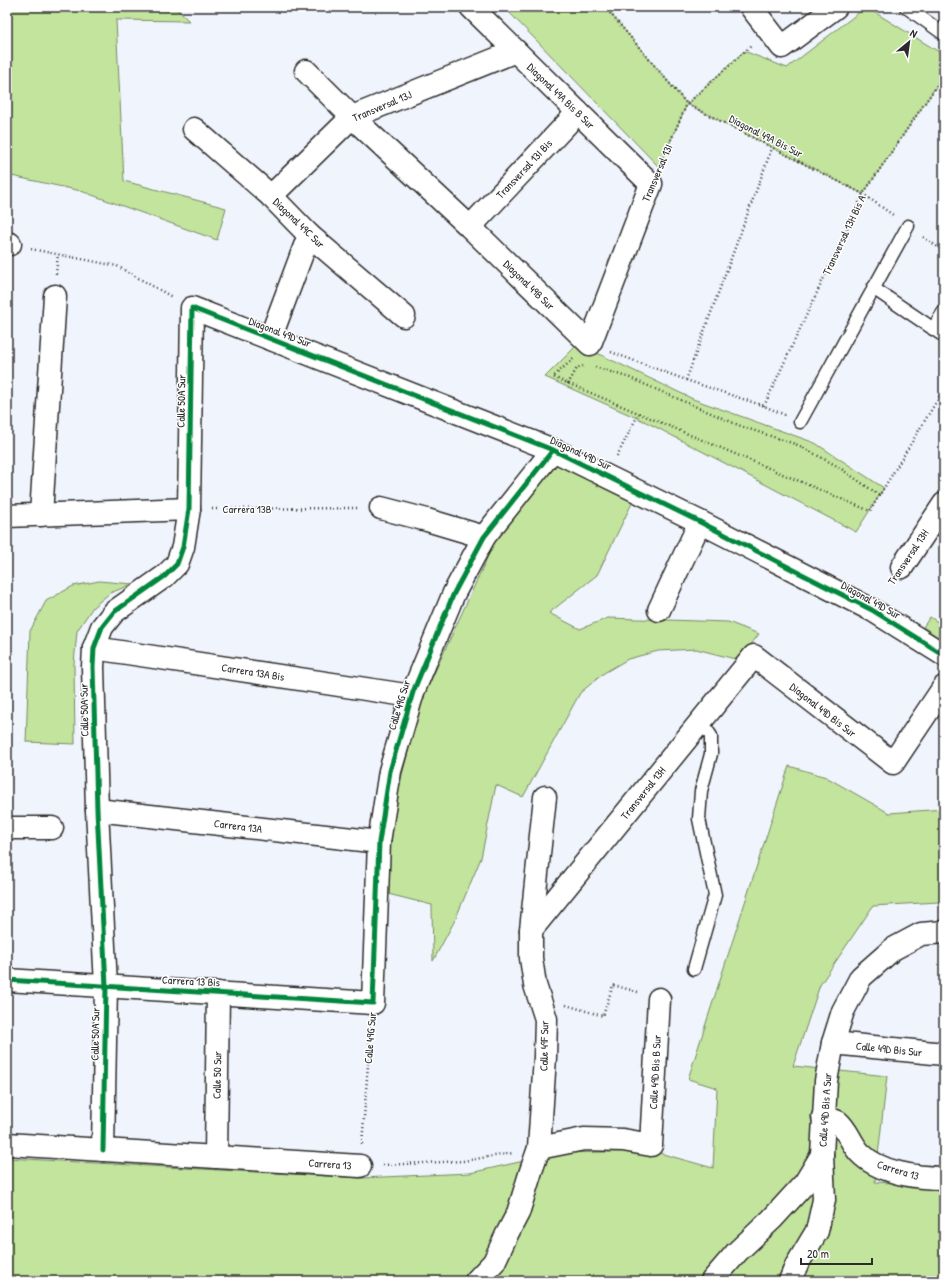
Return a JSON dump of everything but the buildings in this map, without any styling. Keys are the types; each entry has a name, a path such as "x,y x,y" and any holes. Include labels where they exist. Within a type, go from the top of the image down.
{"street":[{"name":"Diagonal 49A Bis B Sur","path":"471,7 651,184"},
{"path":"751,7 782,47 836,7"},
{"name":"Transversal 13J","path":"271,196 352,117 516,51"},
{"name":"Diagonal 49B Sur","path":"306,71 352,117 470,227 588,355"},
{"name":"Transversal 13I Bis","path":"470,227 578,112"},
{"name":"Diagonal 49C Sur","path":"194,129 271,196 309,235 404,316"},
{"name":"Transversal 13I","path":"588,355 651,184"},
{"path":"270,339 309,235"},
{"path":"41,515 55,296"},
{"name":"Diagonal 49D Sur","path":"192,308 553,450 700,522 872,610 944,655"},
{"name":"Calle 50A Sur","path":"103,1150 106,986 96,810 93,667 94,648 102,627 114,612 165,576 177,564 183,548 189,509 192,308"},
{"name":"Calle 49G Sur","path":"373,1003 379,842 390,771 412,696 454,593 484,537 553,450"},
{"name":"Transversal 13H","path":"902,567 944,504"},
{"path":"381,508 484,537"},
{"path":"7,516 189,509"},
{"path":"659,610 700,522"},
{"name":"Carrera 13A Bis","path":"94,648 412,696"},
{"name":"Transversal 13H","path":"531,930 754,656"},
{"name":"Diagonal 49D Bis Sur","path":"754,656 892,763 944,687"},
{"name":"Calle 49F Sur","path":"476,1281 494,1262 518,1213 539,1148 546,1019 534,985 531,958 531,930 545,797"},
{"name":"Carrera 13A","path":"96,810 379,842"},
{"path":"7,828 52,828"},
{"name":"Calle 49D Bis A Sur","path":"712,1281 737,1252 772,1219 805,1183 822,1155 826,1081 833,1043 843,1011 861,977 893,949 921,934 944,932"},
{"name":"Carrera 13 Bis","path":"7,980 373,1003"},
{"name":"Calle 50 Sur","path":"216,1157 218,993"},
{"name":"Calle 49D Bis B Sur","path":"539,1148 584,1139 623,1140 651,1145 659,998"},
{"name":"Calle 49D Bis Sur","path":"833,1043 944,1054"},
{"name":"Carrera 13","path":"823,1117 838,1122 849,1135 858,1152 869,1161 900,1173 922,1178 944,1175"},
{"name":"Carrera 13","path":"7,1144 360,1166"},
{"path":"790,1281 796,1266 817,1231 824,1200 822,1155"}],"lane":[{"path":"906,7 944,34"},
{"path":"800,422 908,226"},
{"path":"873,288 944,336"},
{"path":"933,329 944,311"},
{"path":"694,969 715,896 699,819 701,791 711,754 711,736 701,721"}],"path":[{"path":"686,380 772,148"},
{"path":"8,244 117,266 192,308"},
{"path":"568,384 588,355 686,380 764,406 800,422"},
{"path":"592,366 630,378 743,426 798,445 837,466 880,495"},
{"path":"554,377 870,510 944,390"},
{"path":"608,476 639,413"},
{"path":"539,997 603,1016 613,985 659,998"}],"green space":[{"path":"7,7 175,7 189,21 116,20 124,181 226,208 217,240 81,191 7,175"},
{"path":"504,7 605,7 687,104 659,167"},
{"path":"866,7 944,55 944,75 863,194 687,104 744,51 787,68"},
{"path":"578,344 693,399 815,443 884,488 856,532 648,423 545,377"},
{"path":"560,460 634,499 597,575 549,613 580,629 608,618 728,622 759,634 739,660 696,649 658,651 628,659 604,673 580,693 523,797 496,785 481,858 455,920 433,961 432,905 388,894 388,837 397,794 421,702 495,541"},
{"path":"99,581 133,584 110,593 93,607 77,631 74,664 75,744 26,742 30,631 46,601 73,586"},
{"path":"930,617 944,626 944,641 923,627"},
{"path":"789,766 826,777 889,813 944,809 944,904 938,902 873,906 820,985 793,1066 887,1076 875,1182 944,1186 944,1281 7,1281 7,1158 361,1178 470,1173 560,1153 652,1151 713,1168 717,1088 688,1079"}],"cycle path":[{"path":"103,1150 106,986 97,810 93,667 94,648 102,627 114,612 165,576 177,564 183,547 189,509 192,308 553,450 700,522 872,610 944,655"},
{"path":"7,980 373,1003 379,842 390,771 413,692 454,593 484,537 553,450"}]}
